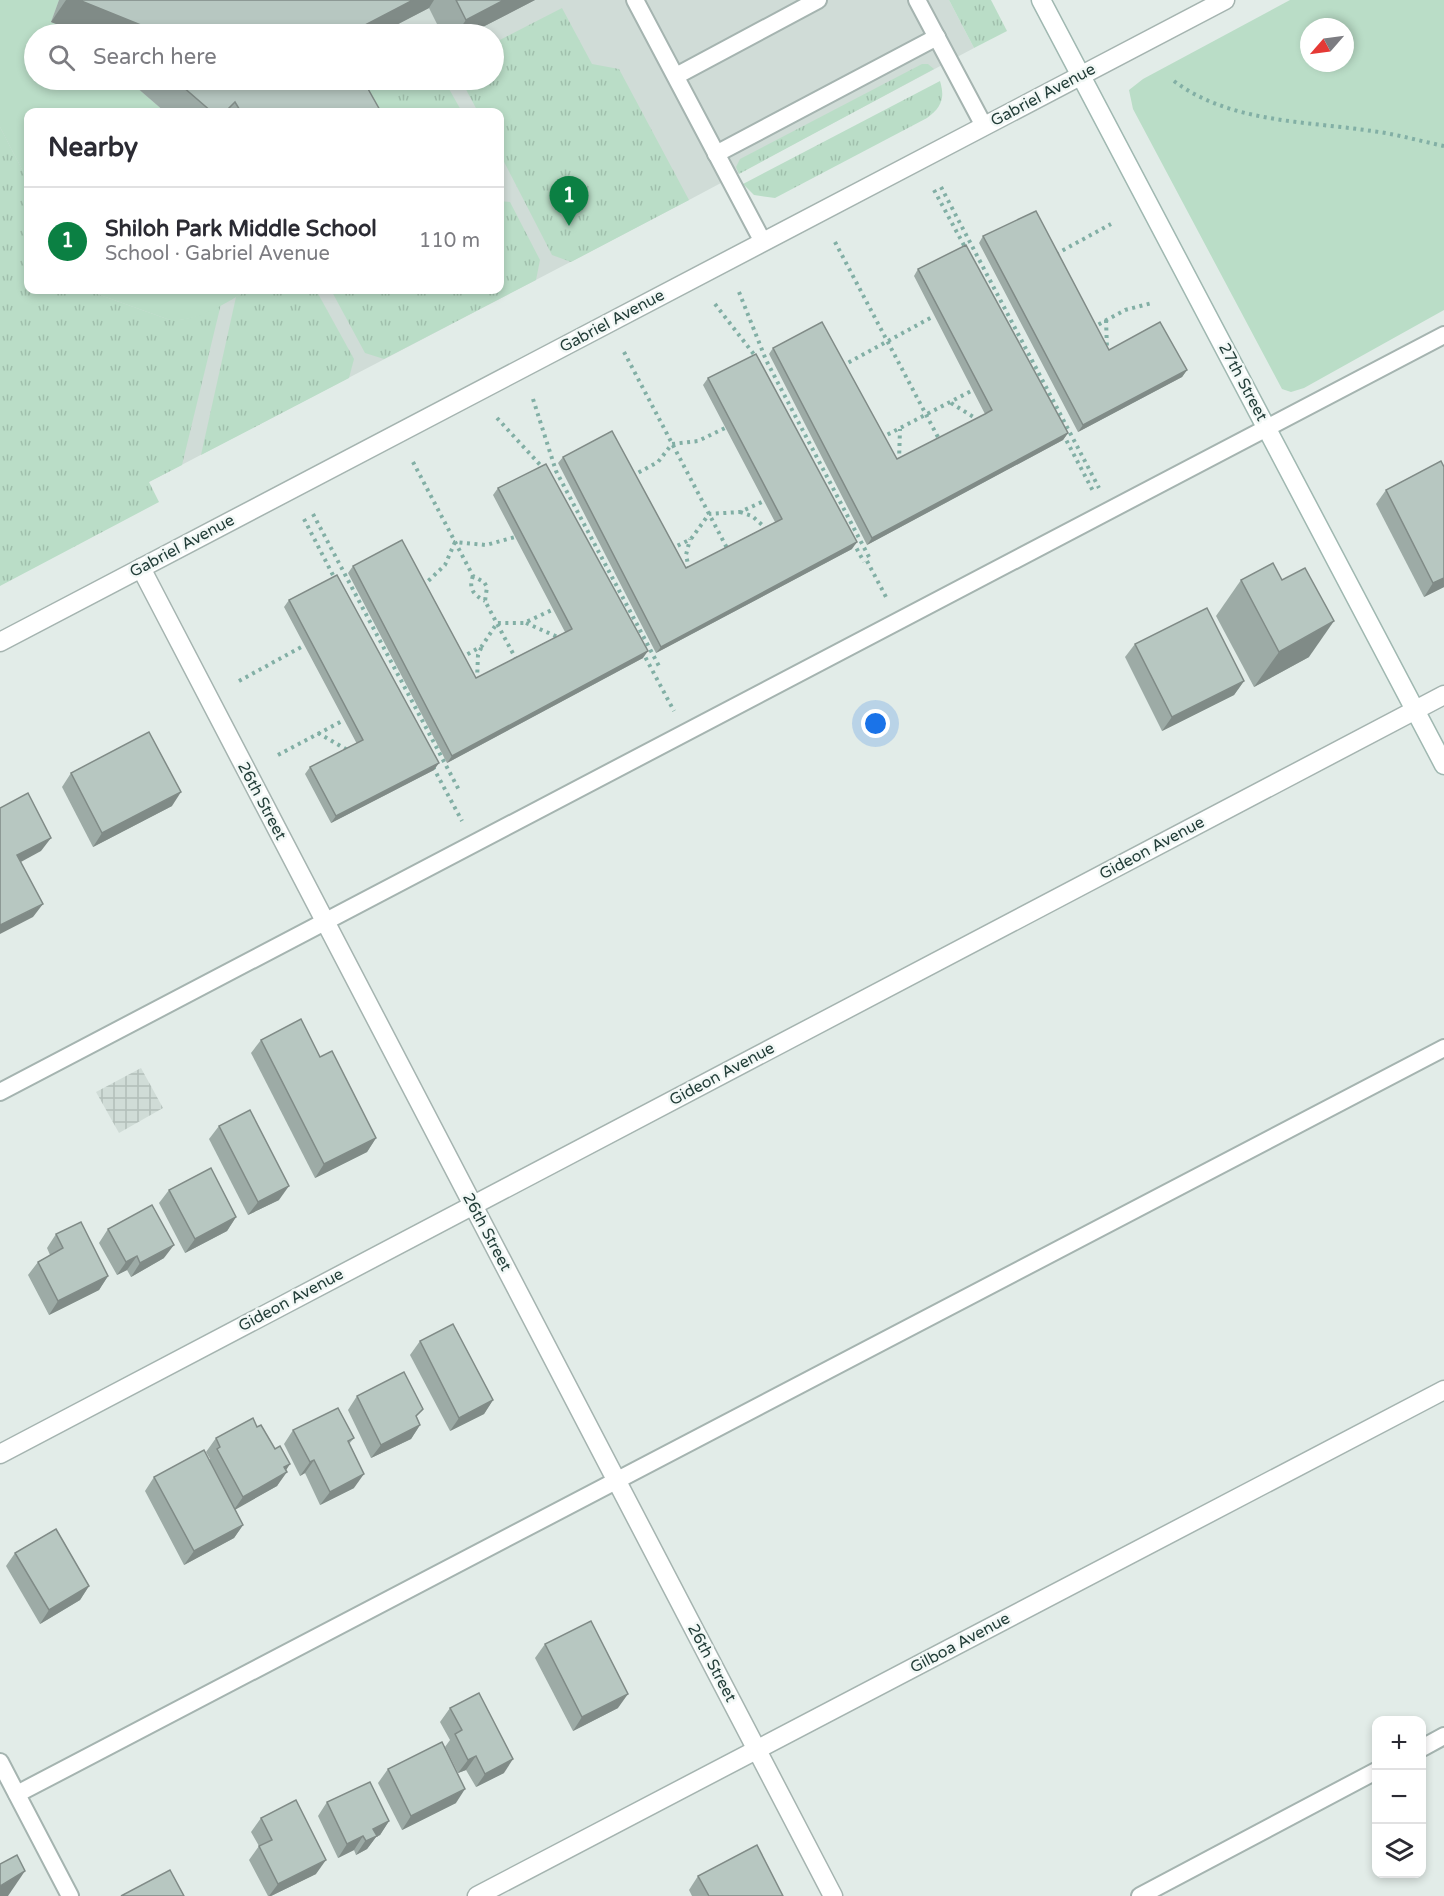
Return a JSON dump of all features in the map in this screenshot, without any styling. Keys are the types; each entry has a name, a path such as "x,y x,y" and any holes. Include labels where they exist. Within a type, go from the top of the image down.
{"street":[{"name":"27th Street","path":"1041,0 1444,765"},
{"name":"Gabriel Avenue","path":"0,642 1225,0"},
{"name":"26th Street","path":"141,568 833,1896"},
{"name":"Gideon Avenue","path":"0,1454 1444,695"},
{"name":"Gilboa Avenue","path":"477,1896 1444,1390"}],"lane":[{"path":"635,0 764,242"},
{"path":"676,76 818,0"},
{"path":"917,0 984,126"},
{"path":"716,154 937,37"},
{"path":"0,1092 1444,335"},
{"path":"16,1794 1444,1048"},
{"path":"1426,1746 1444,1736"},
{"path":"0,1762 70,1896"},
{"path":"1140,1896 1372,1775"}],"path":[{"path":"1174,81 1196,97 1270,119 1374,131 1444,146"},
{"path":"941,187 1107,511"},
{"path":"934,190 966,251"},
{"path":"1051,256 1110,224"},
{"path":"835,242 924,416 940,441"},
{"path":"739,292 766,360 899,621"},
{"path":"1090,330 1125,310 1152,303"},
{"path":"715,304 760,363"},
{"path":"839,368 934,316"},
{"path":"1106,319 1106,342 1109,354"},
{"path":"624,352 728,550"},
{"path":"877,440 973,390"},
{"path":"533,399 556,471 660,668"},
{"path":"951,402 980,421"},
{"path":"496,418 548,474"},
{"path":"1058,425 1107,511"},
{"path":"629,477 658,462 672,444 698,441 725,428"},
{"path":"899,462 900,429"},
{"path":"412,462 472,576 473,593 485,601 517,661"},
{"path":"668,551 690,538 709,514 740,512 764,501"},
{"path":"740,512 752,516 769,530"},
{"path":"313,514 459,790"},
{"path":"304,519 336,581"},
{"path":"847,531 867,561"},
{"path":"454,542 486,545 515,537"},
{"path":"690,538 686,555 690,571"},
{"path":"420,589 445,565 454,542"},
{"path":"472,576 484,582 487,587 485,601"},
{"path":"525,623 554,609"},
{"path":"497,623 525,623 561,639"},
{"path":"477,681 478,655 497,623"},
{"path":"637,642 685,733"},
{"path":"239,681 305,645"},
{"path":"458,660 482,646"},
{"path":"278,755 344,720"},
{"path":"318,733 350,752"},
{"path":"430,759 475,844"}],"shaded area":[{"path":"0,0 949,0 974,48 689,200 149,482 50,294 504,294 504,108 24,108 24,245 0,198"},
{"path":"141,1068 163,1108 119,1133 96,1092"}],"green space":[{"path":"0,0 59,0 51,22 56,24 24,24 24,90 140,90 160,108 24,108 24,173 0,127"},
{"path":"949,0 991,0 1007,31 974,48"},
{"path":"1290,0 1444,0 1444,310 1304,388 1291,392 1282,389 1133,109 1129,90 1143,79"},
{"path":"562,8 592,64 619,69 689,200 571,262 552,255 504,162 504,108 476,108 466,90 504,90 504,38"},
{"path":"922,64 928,64 934,69 739,174 736,167 740,159"},
{"path":"940,81 941,102 927,118 775,198 754,195 743,184"},
{"path":"337,90 450,90 460,108 347,108"},
{"path":"0,127 24,173 24,294 97,294 170,320 190,318 221,304 182,465 149,482 159,502 0,586"},
{"path":"504,201 510,202 540,260 536,280 384,359 365,353 333,294 504,294"},
{"path":"97,294 242,294 201,315 170,320"},
{"path":"242,294 318,294 354,359 349,378 201,455 236,297"}],"building":[{"path":"79,0 413,0 367,24 138,24"},
{"path":"456,0 504,0 466,20"},
{"path":"187,90 369,90 379,108 239,108 235,102 229,108 207,108"},
{"path":"1036,211 1109,350 1160,322 1187,370 1083,425 983,236"},
{"path":"966,245 1068,433 872,538 773,348 822,322 897,459 985,414 992,410 918,269"},
{"path":"756,354 857,542 661,647 563,457 612,431 686,568 782,519 708,378"},
{"path":"1441,461 1444,467 1444,578 1433,583 1386,490"},
{"path":"546,464 648,651 452,756 353,566 402,540 476,678 572,629 498,488"},
{"path":"1273,563 1282,580 1305,568 1334,621 1279,652 1241,580"},
{"path":"337,575 439,763 336,816 310,767 363,740 289,600"},
{"path":"1207,608 1244,681 1172,717 1135,644"},
{"path":"149,732 181,792 102,833 71,773"},
{"path":"28,793 51,838 17,855 43,904 0,925 0,808"},
{"path":"301,1019 320,1057 332,1051 376,1138 324,1164 261,1040"},
{"path":"250,1110 289,1186 258,1202 219,1126"},
{"path":"211,1168 236,1217 195,1239 169,1190"},
{"path":"152,1205 174,1245 140,1263 137,1256 126,1262 108,1229"},
{"path":"81,1222 108,1276 58,1301 38,1262 63,1248 56,1234"},
{"path":"453,1324 493,1400 459,1418 420,1341"},
{"path":"404,1372 423,1409 416,1416 420,1425 381,1445 357,1396"},
{"path":"338,1408 354,1438 348,1441 364,1474 330,1492 314,1460 310,1462 293,1430"},
{"path":"253,1418 257,1427 261,1425 275,1449 280,1446 290,1464 284,1467 287,1472 243,1497 217,1449 220,1447 216,1438"},
{"path":"204,1450 243,1525 194,1551 154,1477"},
{"path":"56,1529 89,1586 49,1610 15,1553"},
{"path":"591,1621 628,1694 582,1717 545,1644"},
{"path":"479,1693 513,1759 485,1774 476,1756 468,1760 455,1734 462,1730 450,1708"},
{"path":"442,1742 465,1789 411,1816 388,1769"},
{"path":"370,1782 389,1821 373,1829 377,1836 366,1841 363,1836 347,1844 327,1802"},
{"path":"296,1800 326,1860 278,1884 259,1846 272,1840 261,1818"},
{"path":"757,1845 783,1896 709,1896 698,1876"},
{"path":"17,1855 25,1871 0,1886 0,1864"},
{"path":"170,1870 184,1896 121,1896"}],"place":[{"name":"Shiloh Park Middle School","path":"569,226"}]}
